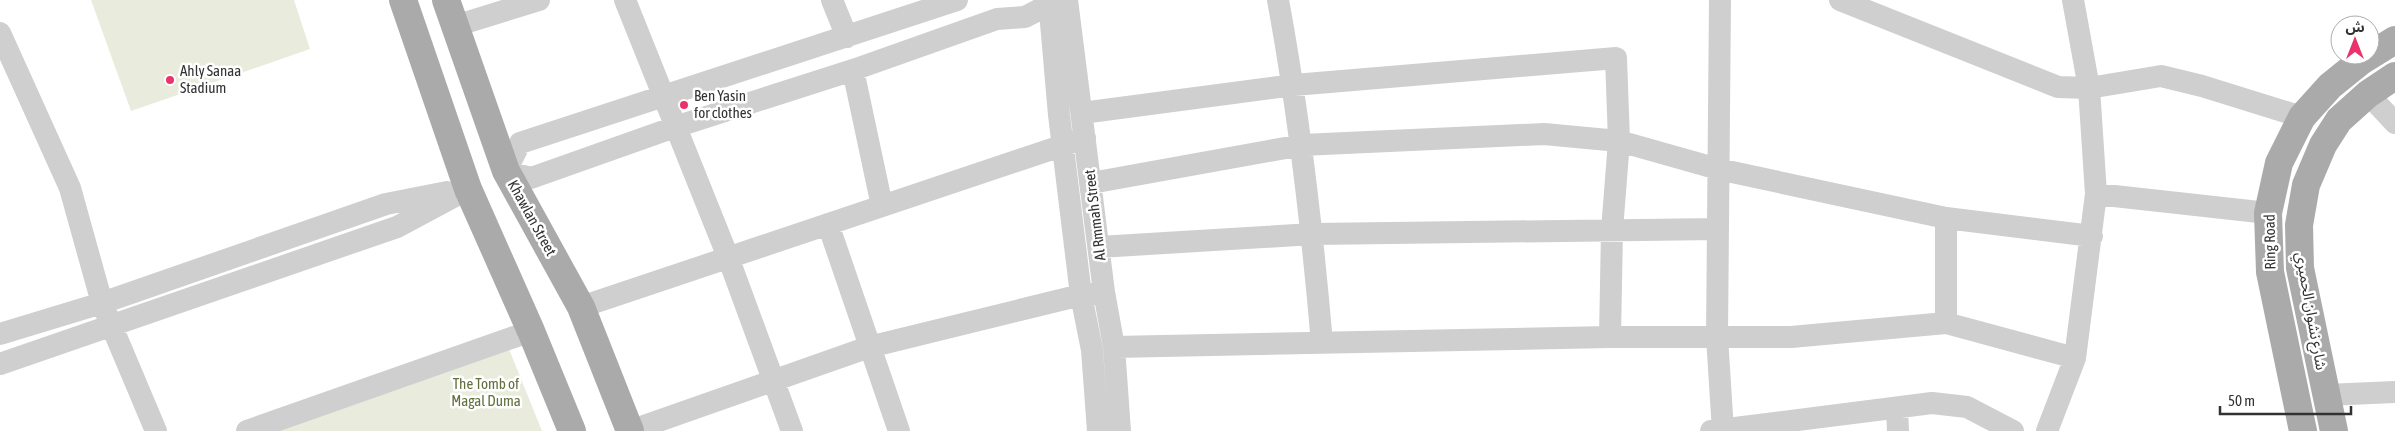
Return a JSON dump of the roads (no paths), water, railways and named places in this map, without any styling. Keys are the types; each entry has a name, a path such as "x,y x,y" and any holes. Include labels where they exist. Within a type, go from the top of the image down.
{"main road":[{"path":"403,0 468,189 531,331 572,431"},
{"name":"Khawlan Street","path":"446,0 506,171 581,307 630,431"},
{"name":"Ring Road","path":"2303,431 2270,272 2268,213 2279,163 2302,117 2330,86 2361,61 2395,40"},
{"name":"شارع نشوان الحميري","path":"2334,431 2300,268 2298,225 2306,185 2323,145 2339,120 2368,94 2395,76"},
{"path":"468,189 506,171"}],"street":[{"path":"455,26 540,0"},
{"path":"624,0 662,98 728,257 792,431"},
{"path":"832,0 847,37"},
{"path":"957,0 520,143 506,171 531,178 675,127 853,70 997,19 1025,17 1055,3"},
{"path":"1278,0 1294,85 1302,145 1313,234 1322,343"},
{"path":"1720,0 1717,337 1724,431"},
{"path":"1840,0 2058,87 2088,88 2161,76 2202,86 2302,117"},
{"path":"2047,431 2075,358 2096,194 2088,88 2073,0"},
{"name":"Al Rmmah Street","path":"1055,3 1082,113 1104,292 1114,347 1120,431"},
{"name":"Al Rmmah Street","path":"1055,3 1063,145 1081,295 1092,350 1098,431"},
{"path":"0,33 70,188 102,303 114,325 156,431"},
{"path":"1082,113 1294,85 1616,58 1619,141 1612,230 1610,336"},
{"path":"853,70 882,206"},
{"path":"2368,94 2395,123"},
{"path":"1091,183 1302,145 1544,134 1619,141 1718,169 1946,218 2092,236"},
{"path":"581,307 1085,138"},
{"path":"0,334 102,303 386,204 468,189"},
{"path":"0,364 397,227 468,189"},
{"path":"2096,194 2268,213"},
{"path":"1946,218 1946,323"},
{"path":"828,224 899,431"},
{"path":"1099,247 1313,234 1718,229"},
{"path":"630,431 773,379 869,347 1081,295 1104,292"},
{"path":"1114,347 1610,336 1791,336 1946,323 2075,358"},
{"path":"247,431 531,331"},
{"path":"2326,395 2395,392"},
{"path":"1711,431 1724,431 1932,403 1967,407 2013,431"},
{"path":"1897,408 1898,431"}],"place":[{"name":"Ahly Sanaa Stadium","path":"170,80"},
{"name":"Ben Yasin for clothes","path":"684,105"}],"park label":[{"name":"The Tomb of Magal Duma","path":"486,392"}]}
